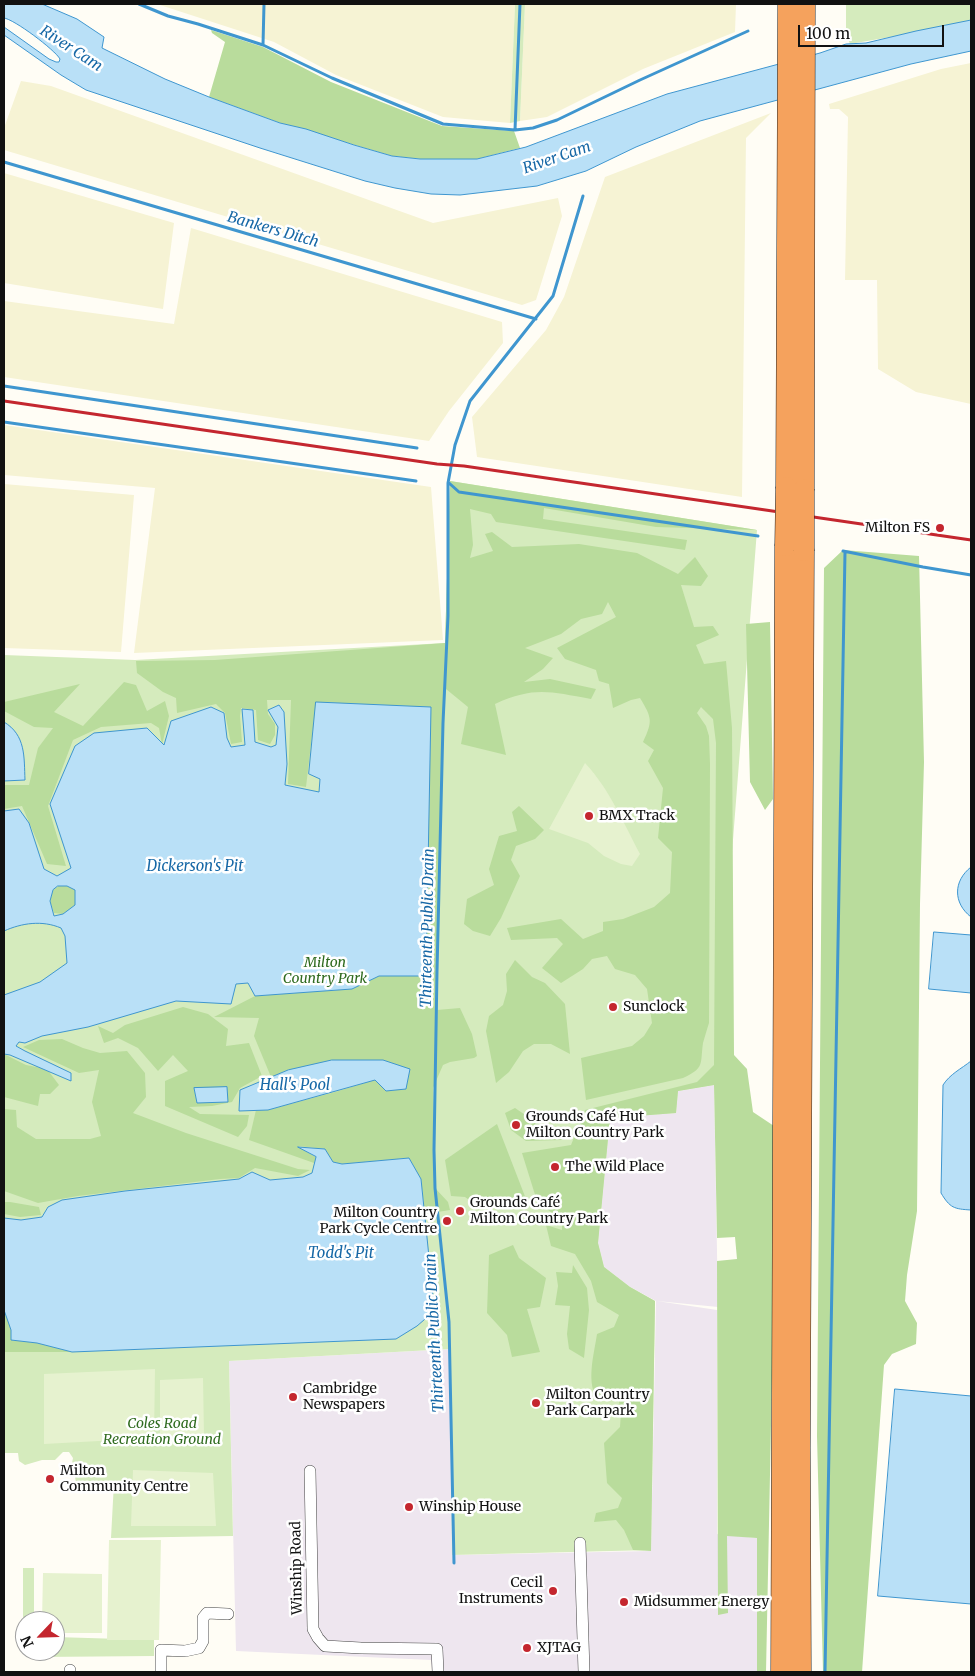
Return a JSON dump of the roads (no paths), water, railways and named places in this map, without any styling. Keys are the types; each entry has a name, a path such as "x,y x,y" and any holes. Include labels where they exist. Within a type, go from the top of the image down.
{"highway":[{"path":"797,10 795,549 801,1672"},
{"path":"781,1672 795,549"},
{"path":"770,1672 774,1585 782,1555"},
{"path":"800,1613 810,1650 812,1672"}],"street":[{"name":"Winship Road","path":"310,1471 313,1629 318,1638 325,1646 437,1650 438,1672"},
{"path":"580,1543 584,1672"},
{"path":"161,1672 161,1650 185,1651 199,1648 203,1641 203,1618 207,1614 228,1614"}],"water":[{"name":"River Cam","path":"4,4 42,4 77,19 104,37 102,48 165,79 209,97 280,123 306,129 354,145 392,156 420,159 477,159 526,147 667,94 820,53 846,44 866,43 971,20 971,51 911,64 700,121 636,147 586,171 537,186 460,195 431,194 365,181 86,90 4,35 4,27 49,59 59,62 60,59 57,55 43,42 25,29 4,18"},
{"name":"Dickerson's Pit","path":"316,702 431,707 426,976 379,976 352,989 255,996 248,983 236,984 231,1004 176,1001 88,1027 42,1036 25,1043 19,1042 16,1046 71,1073 71,1081 4,1054 4,995 40,982 67,963 65,936 61,928 39,923 18,926 4,931 4,811 19,809 29,823 44,869 57,876 71,868 50,804 75,746 94,733 147,728 164,745 171,721 211,707 224,713 227,738 231,747 245,745 242,709 253,710 255,742 271,747 276,745 278,727 268,710 279,705 284,712 287,764 285,785 319,792 320,779 309,774","holes":["58,886 67,886 75,890 75,905 63,914 54,916 50,901 53,890"]},
{"path":"4,722 11,727 20,740 24,755 25,780 4,781"},
{"path":"971,867 971,917 958,899 958,885"},
{"path":"934,932 971,935 971,993 929,989"},
{"name":"Hall's Pool","path":"332,1060 383,1060 410,1069 406,1089 386,1091 375,1080 268,1110 239,1111 240,1090 288,1070"},
{"path":"971,1061 971,1210 953,1207 941,1193 943,1085 952,1075"},
{"path":"227,1087 228,1102 197,1103 194,1088"},
{"name":"Todd's Pit","path":"298,1147 325,1149 333,1162 342,1164 409,1158 421,1179 433,1296 432,1313 417,1326 396,1339 72,1352 37,1343 11,1340 11,1330 4,1310 4,1218 21,1220 42,1217 48,1207 62,1200 125,1191 239,1179 252,1172 270,1180 303,1177 312,1173 316,1157"},
{"path":"895,1389 971,1396 971,1604 878,1596"}],"waterway":[{"path":"139,4 168,16 263,45 332,78 443,124 515,130 533,128 557,120 748,31"},
{"path":"263,45 264,4"},
{"path":"515,130 520,4"},
{"name":"Bankers Ditch","path":"4,162 536,319"},
{"name":"Thirteenth Public Drain","path":"454,1563 449,1322 435,1188 434,1150 443,723 448,616 448,483 455,445 470,401 553,296 583,196"},
{"path":"4,386 417,448"},
{"path":"4,422 416,481"},
{"path":"449,483 459,492 758,536"},
{"path":"843,551 971,575"},
{"path":"825,1672 845,552"}],"railway":[{"path":"4,401 971,540"}],"place":[{"name":"Milton FS","path":"940,528"},
{"name":"BMX Track","path":"589,816"},
{"name":"Sunclock","path":"613,1007"},
{"name":"Grounds Café Hut Milton Country Park","path":"516,1125"},
{"name":"The Wild Place","path":"555,1167"},
{"name":"Grounds Café Milton Country Park","path":"460,1211"},
{"name":"Milton Country Park Cycle Centre","path":"447,1221"},
{"name":"Cambridge Newspapers","path":"293,1397"},
{"name":"Milton Country Park Carpark","path":"536,1403"},
{"name":"Milton Community Centre","path":"50,1479"},
{"name":"Winship House","path":"409,1507"},
{"name":"Cecil Instruments","path":"553,1591"},
{"name":"Midsummer Energy","path":"624,1602"},
{"name":"XJTAG","path":"527,1648"}],"park label":[{"name":"Milton Country Park","path":"325,972"},
{"name":"Coles Road Recreation Ground","path":"162,1432"}]}
